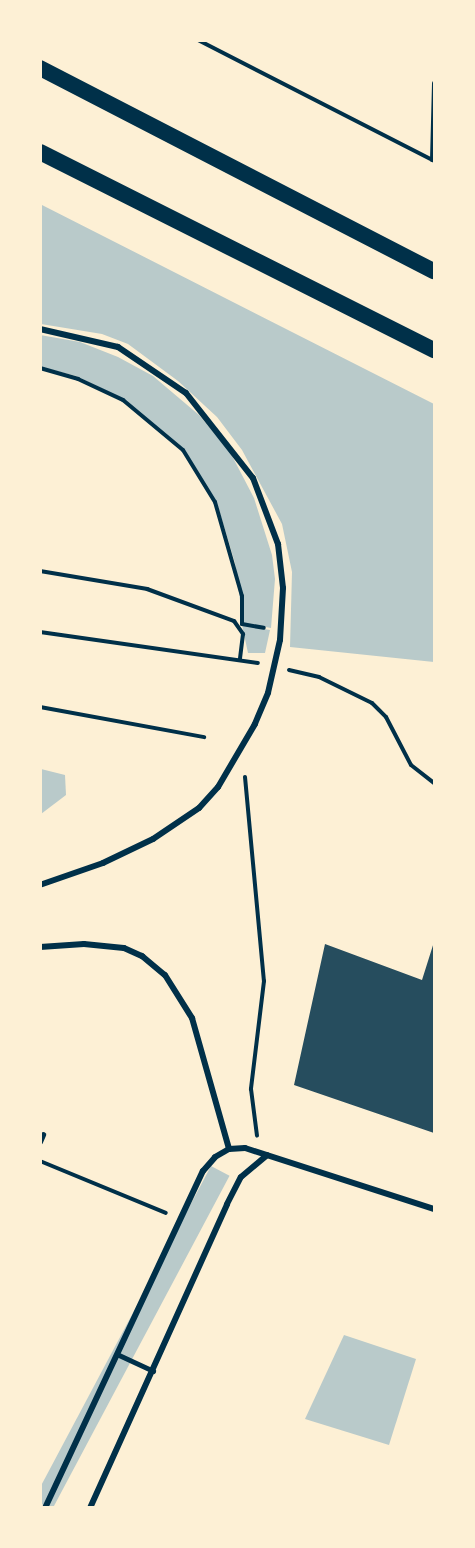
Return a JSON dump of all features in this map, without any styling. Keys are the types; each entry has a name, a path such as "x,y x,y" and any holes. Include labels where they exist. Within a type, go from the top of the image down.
{"highway":[{"path":"40,68 435,271"},
{"path":"40,152 435,350"}],"street":[{"path":"40,329 86,337 130,353 186,393 220,433 253,478 273,527 283,573 281,630 275,666 262,709 241,752 218,787 199,808 138,847 40,885"},
{"path":"40,947 84,944 124,948 142,956 165,975 192,1018 229,1149"},
{"path":"45,1508 206,1167 229,1149 245,1148 435,1209"},
{"path":"90,1508 240,1179 267,1155"}],"lane":[{"path":"40,1142 43,1135"},
{"path":"117,1354 153,1371"}],"path":[{"path":"198,40 434,160 435,83"},
{"path":"40,369 78,379 123,400 183,450 215,502 242,596 240,624 244,641 240,660"},
{"path":"40,571 147,589 240,624 281,630"},
{"path":"40,632 275,666 331,683 380,710 411,765 435,783"},
{"path":"285,679 289,670"},
{"path":"40,707 204,737"},
{"path":"248,767 244,777 264,981 251,1089 255,1131 267,1155"},
{"path":"40,1161 181,1219"}],"shaded area":[{"path":"40,204 434,404 434,662 290,647 292,572 282,524 242,450 217,417 178,381 128,344 102,334 41,324"},
{"path":"40,335 80,342 118,357 153,376 199,415 230,452 254,498 272,555 275,579 271,628 243,623 235,563 217,503 184,449 124,399 76,376 41,367"},
{"path":"242,625 270,630 265,653 248,653"},
{"path":"41,769 65,775 66,795 41,814"},
{"path":"211,1166 230,1176 53,1508 40,1503 40,1488"},
{"path":"344,1335 416,1359 389,1445 305,1419"}],"building":[{"path":"434,942 434,1133 294,1085 325,944 422,980"}]}
